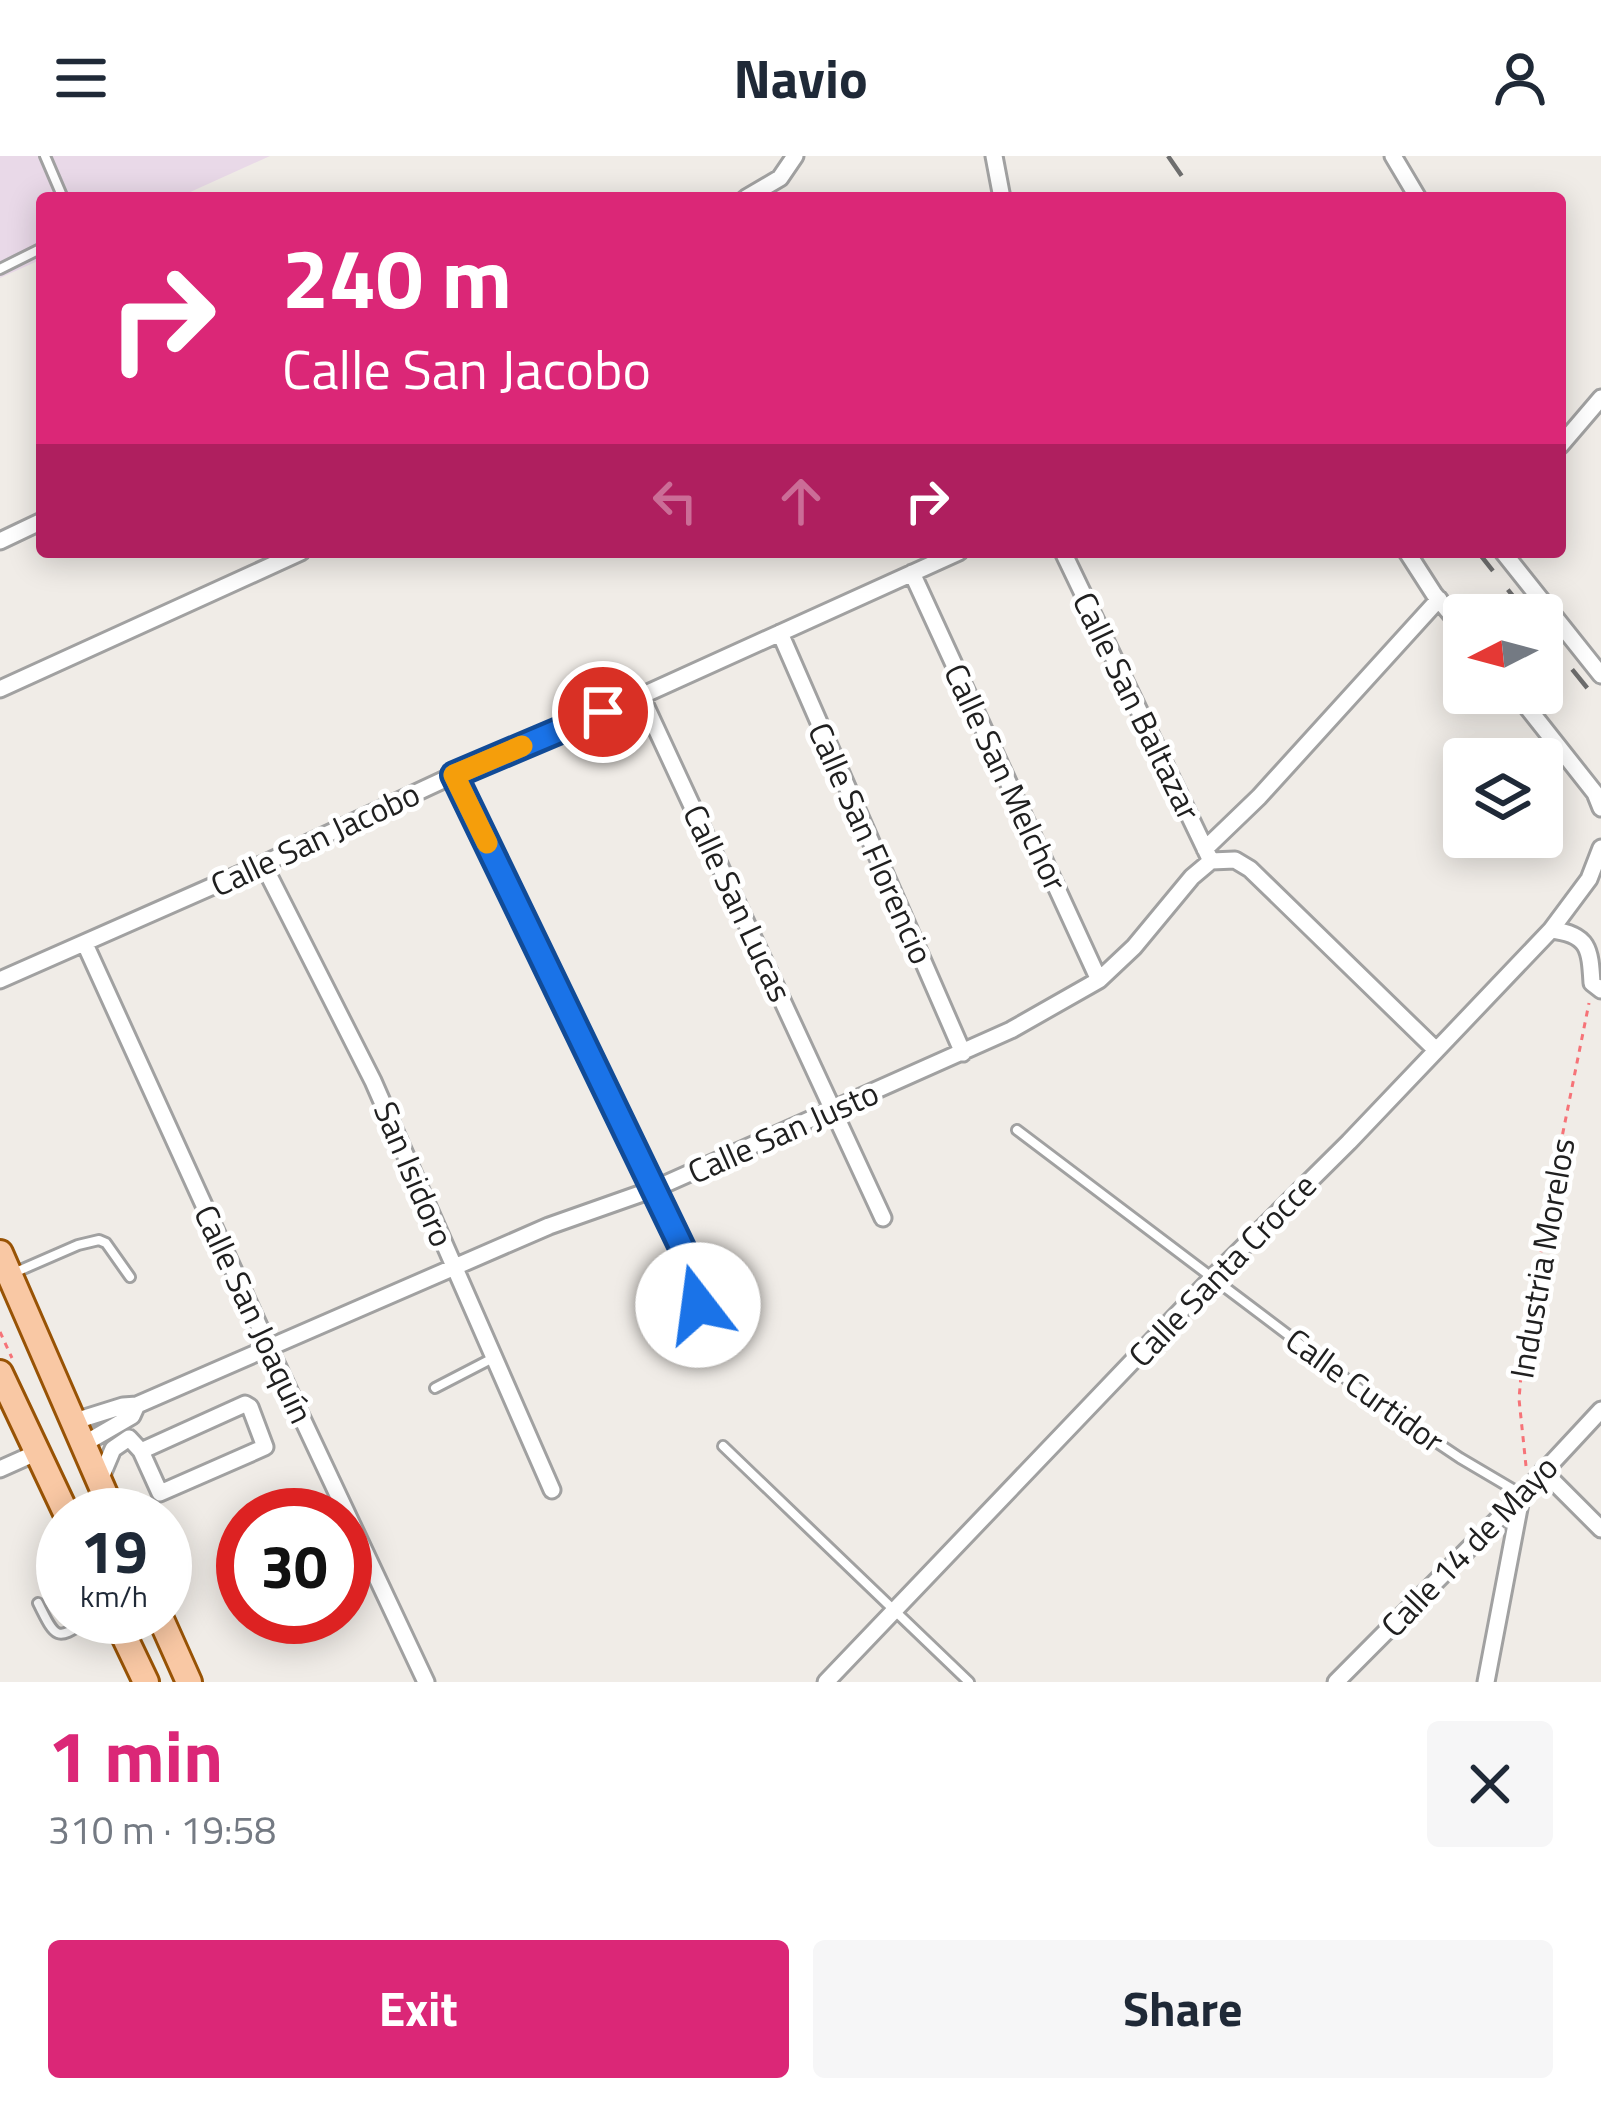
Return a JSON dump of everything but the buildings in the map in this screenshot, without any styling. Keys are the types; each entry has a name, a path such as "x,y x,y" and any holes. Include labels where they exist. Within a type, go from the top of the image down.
{"main road":[{"path":"5,1264 102,1488"},
{"path":"0,1373 54,1488"},
{"path":"128,1644 146,1682"},
{"path":"172,1644 189,1682"}],"street":[{"path":"756,192 781,178 795,156"},
{"path":"994,156 1001,192"},
{"path":"1393,156 1414,192"},
{"path":"1566,439 1601,398"},
{"path":"0,541 36,524"},
{"path":"0,688 288,558"},
{"name":"Calle San Jacobo","path":"0,980 946,558"},
{"name":"Calle San Baltazar","path":"1066,558 1208,855"},
{"path":"1411,558 1443,604"},
{"path":"1508,558 1601,675"},
{"name":"Calle San Melchor","path":"912,573 1099,980"},
{"name":"Calle San Justo","path":"77,1433 123,1406 137,1406 549,1226 654,1189 835,1110 1011,1030 1099,980 1134,947 1208,855 1439,599"},
{"name":"Calle San Florencio","path":"780,633 963,1053"},
{"name":"Calle San Lucas","path":"640,696 883,1218"},
{"path":"1532,714 1601,808"},
{"path":"454,775 693,1276 698,1305 694,1356"},
{"name":"Calle Santa Crocce","path":"826,1682 1551,930 1589,879 1601,848"},
{"path":"1208,855 1235,860 1250,869 1435,1049"},
{"name":"San Isidoro","path":"262,864 373,1081 552,1490"},
{"path":"1551,930 1593,941 1589,950 1597,986"},
{"name":"Calle San Joaquín","path":"85,944 426,1682"},
{"path":"99,1482 113,1449 130,1438 160,1493 265,1447 245,1404 141,1451"},
{"name":"Calle San Justo","path":"77,1433 132,1416 137,1406"},
{"name":"Calle 14 de Mayo","path":"1336,1682 1601,1410"},
{"path":"0,1468 38,1453"},
{"path":"1543,1471 1601,1529"},
{"path":"1486,1682 1522,1495"}],"lane":[{"path":"45,156 60,192"},
{"path":"0,269 36,251"},
{"name":"Calle Curtidor","path":"1017,1130 1408,1424 1522,1495"},
{"path":"5,1264 99,1240 130,1277"},
{"path":"435,1388 494,1358"},
{"path":"723,1446 969,1682"}],"path":[{"name":"Industria Morelos","path":"1522,1495 1527,1457 1519,1399 1523,1352 1597,986"}],"shaded area":[{"path":"0,156 270,156 190,192 36,192 36,262 0,278"}],"railway":[{"path":"1168,156 1193,192"},
{"path":"1483,558 1511,594"},
{"path":"1563,658 1601,705"}],"slow traffic":[{"path":"487,843 454,775 522,746"}],"route":[{"path":"603,712 454,775 687,1258 698,1305"}]}
